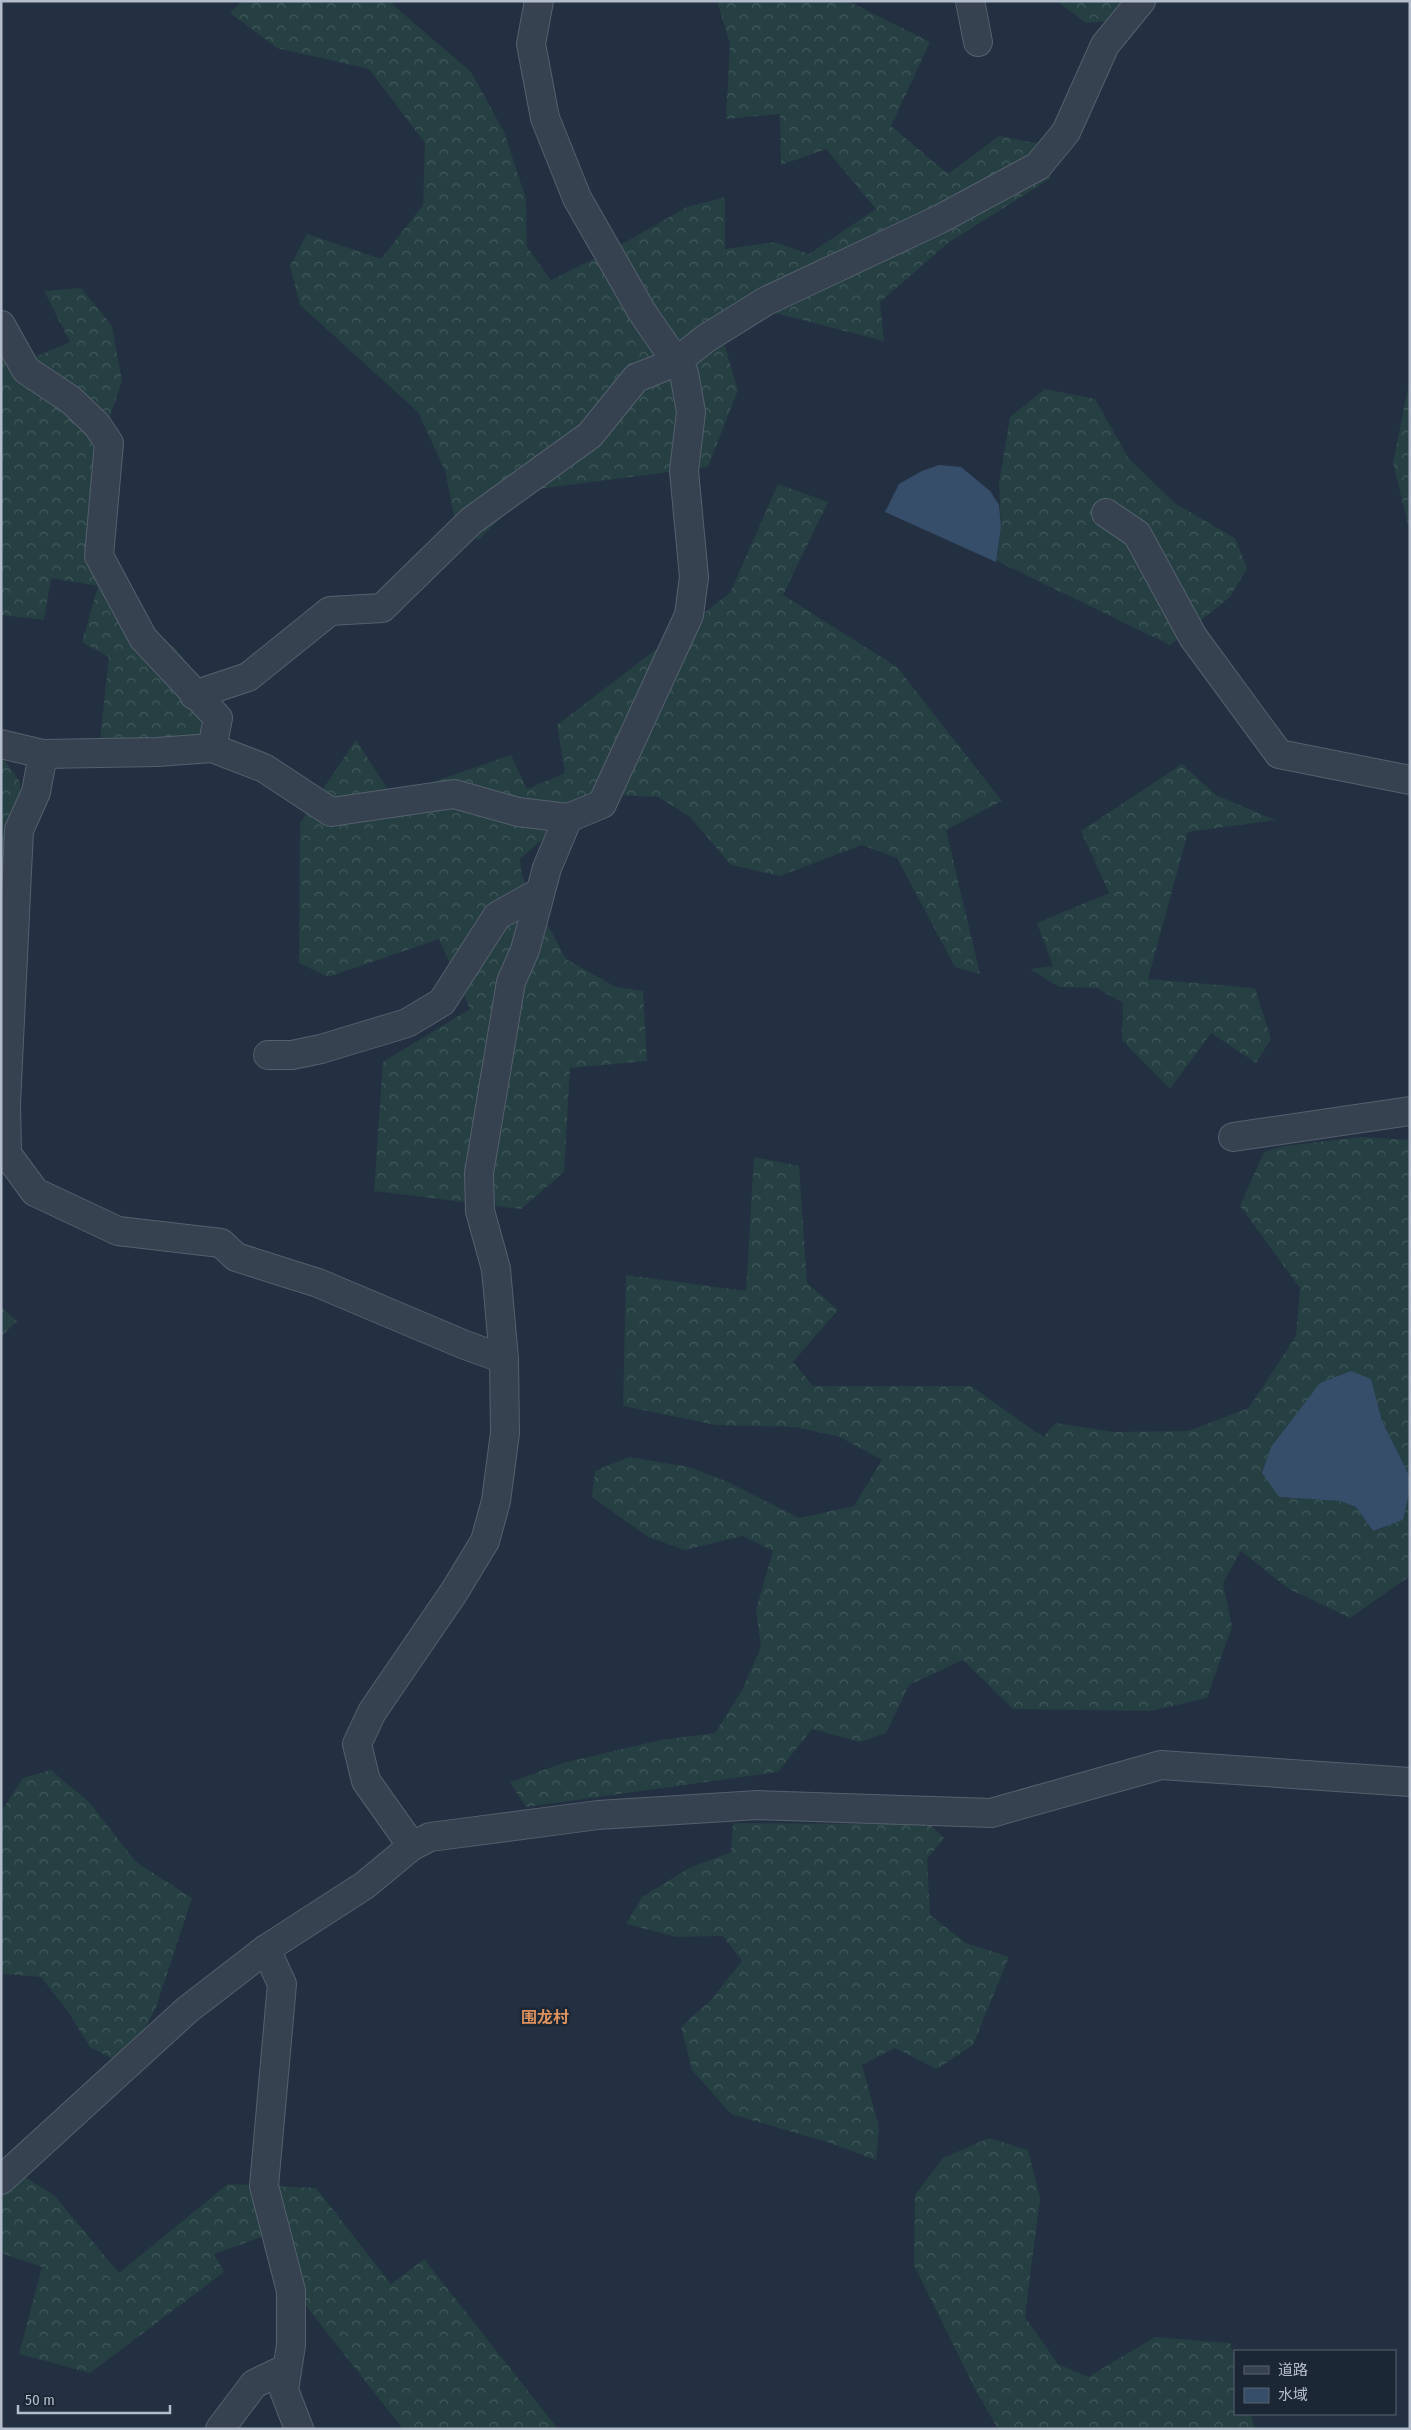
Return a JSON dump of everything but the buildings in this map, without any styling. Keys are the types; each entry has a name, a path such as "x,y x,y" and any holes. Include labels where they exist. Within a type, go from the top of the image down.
{"street":[{"path":"1,744 43,754 158,752 212,748 264,768 331,812 454,794 518,812 568,818 602,804 689,615 694,576 684,471 691,412 680,368 642,312 577,198 545,118 532,44 538,1"},
{"path":"970,1 978,42"},
{"path":"194,694 248,677 330,611 382,608 471,521 590,435 636,378 680,368 705,339 766,300 940,219 1038,166 1066,132 1105,45 1141,1"},
{"path":"1,325 26,370 71,400 97,425 109,443 99,556 143,638 218,718 212,748"},
{"path":"1106,513 1137,534 1193,637 1279,754 1410,780"},
{"path":"43,754 36,792 19,830 3,1104 7,1154 35,1192 118,1231 221,1243 236,1258 318,1283 465,1345 504,1359"},
{"path":"412,1846 366,1781 356,1744 372,1712 449,1600 485,1542 496,1501 505,1433 504,1359 496,1268 480,1211 479,1174 511,982 525,950 547,868 568,818"},
{"path":"268,1055 292,1055 321,1049 407,1023 442,1002 497,916 540,892"},
{"path":"1233,1137 1410,1112"},
{"path":"1,2180 187,2010 266,1949 365,1885 412,1846 430,1837 598,1815 758,1805 991,1813 1161,1765 1410,1782"},
{"path":"266,1949 282,1984 264,2186 291,2291 291,2345 284,2390 299,2429"},
{"path":"220,2429 254,2384 287,2368"}],"green space":[{"path":"242,1 393,1 393,5 471,72 504,132 526,199 527,247 551,280 608,252 687,207 725,197 725,249 775,242 809,254 876,209 826,149 781,165 780,114 726,119 730,44 717,1 848,1 930,42 891,126 948,174 999,136 1036,143 1051,178 948,243 880,302 884,341 763,310 723,340 738,390 708,467 530,490 478,540 455,519 445,471 418,412 300,305 290,266 307,234 381,259 423,205 425,143 369,69 277,48 230,13"},
{"path":"1057,1 1149,1 1109,21 1086,23"},
{"path":"81,288 112,326 122,381 105,431 96,492 122,616 175,648 228,719 216,758 97,768 109,657 82,642 98,586 51,578 44,620 1,615 1,311 26,361 70,342 44,291"},
{"path":"1410,378 1410,533 1393,463"},
{"path":"1045,389 1095,399 1129,459 1176,504 1235,538 1247,568 1230,597 1170,645 997,561 1001,527 999,484 1010,417"},
{"path":"778,484 828,502 783,595 897,667 1002,801 946,830 980,974 955,967 897,858 862,845 780,876 731,865 690,817 658,797 594,794 520,859 522,876 566,959 616,987 643,991 647,1061 570,1068 564,1172 521,1209 374,1191 383,1062 470,1009 439,939 328,977 299,963 300,823 356,740 392,796 511,755 527,789 565,773 557,725 730,593"},
{"path":"1,755 20,782 20,888 1,879"},
{"path":"1182,764 1216,795 1275,820 1188,832 1148,979 1255,988 1271,1039 1256,1063 1211,1033 1170,1089 1122,1040 1123,1003 1097,988 1059,987 1030,969 1053,966 1037,923 1109,893 1081,831"},
{"path":"1362,1137 1410,1140 1410,1477 1382,1421 1371,1379 1279,1497 1340,1501 1356,1507 1373,1531 1403,1520 1410,1489 1410,1576 1350,1618 1289,1589 1241,1551 1223,1583 1232,1627 1207,1698 1151,1711 1013,1709 963,1660 909,1685 886,1733 860,1742 812,1729 778,1772 526,1807 510,1782 563,1763 660,1740 715,1733 742,1690 761,1647 756,1610 773,1551 743,1536 685,1550 648,1537 592,1497 595,1471 629,1457 689,1467 728,1482 799,1518 854,1506 882,1460 840,1437 796,1427 716,1425 623,1406 626,1275 746,1291 754,1157 799,1166 807,1283 838,1310 793,1362 813,1386 971,1386 1043,1437 1056,1423 1114,1432 1188,1431 1249,1408 1296,1336 1300,1288 1240,1206 1264,1152 1284,1146"},
{"path":"1,1307 17,1321 1,1337"},
{"path":"51,1770 89,1802 136,1862 192,1898 156,2007 126,2066 90,2047 69,2013 41,1977 4,1974 1,1977 1,1812 23,1778"},
{"path":"733,1823 929,1824 944,1838 927,1859 930,1915 966,1943 1009,1957 973,2045 937,2069 895,2048 862,2065 879,2127 876,2160 827,2142 731,2114 692,2070 681,2027 710,2001 742,1961 723,1936 676,1937 626,1924 642,1897 689,1868 731,1852"},
{"path":"989,2138 1028,2150 1040,2198 1025,2317 1058,2364 1088,2377 1155,2337 1230,2343 1234,2355 1234,2415 1251,2415 1255,2429 998,2429 975,2389 914,2265 915,2195 943,2158"},
{"path":"1,2162 54,2195 119,2273 228,2184 316,2188 391,2284 424,2259 558,2429 403,2429 306,2306 289,2227 214,2254 224,2272 90,2373 19,2354 42,2267 1,2253"}],"water":[{"path":"939,465 961,467 990,491 999,505 1001,527 996,562 885,512 899,484 922,471"},
{"path":"1351,1371 1371,1379 1382,1421 1410,1477 1410,1489 1403,1520 1373,1531 1356,1507 1340,1501 1279,1497 1262,1473 1271,1447 1320,1383"}],"district":[{"name":"围龙村","path":"545,2017"}]}
